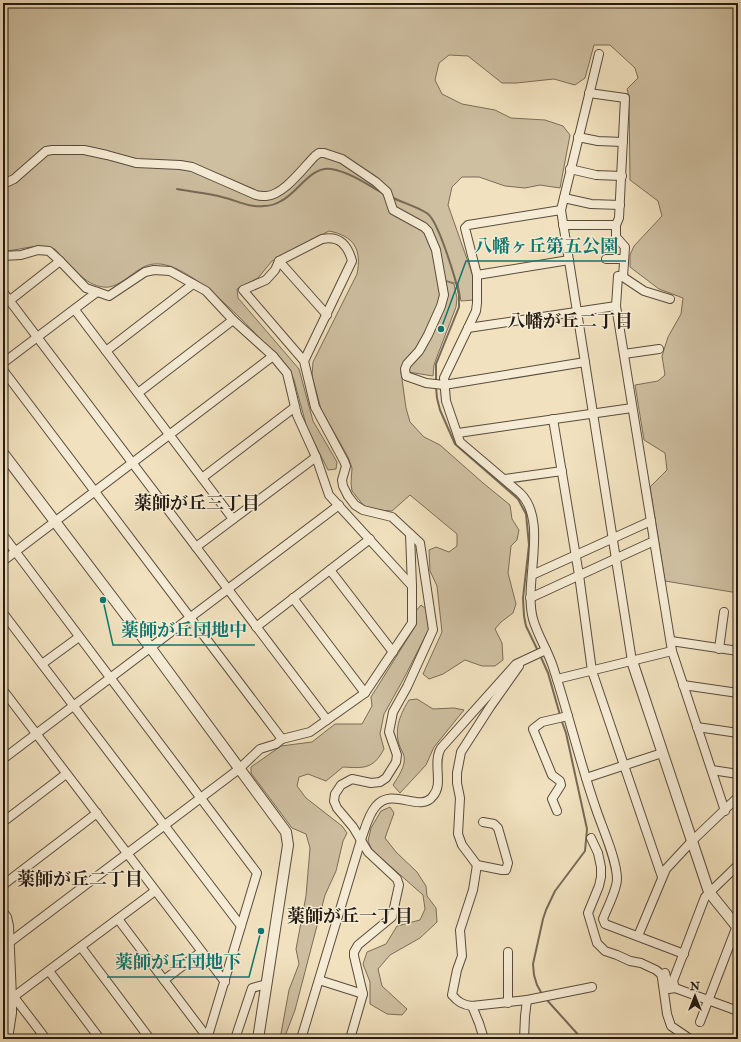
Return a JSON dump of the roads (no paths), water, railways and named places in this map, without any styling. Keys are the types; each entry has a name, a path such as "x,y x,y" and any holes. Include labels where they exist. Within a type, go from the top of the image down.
{"street":[{"path":"599,54 561,210 632,661 709,892 738,926 700,1022"},
{"path":"589,93 625,98 620,205 619,218 616,225 616,237 625,247 623,277"},
{"path":"578,136 598,141 623,142"},
{"path":"3,184 14,179 46,151 84,150 136,164 180,165 192,167 256,195 267,196 287,186 315,156 319,153 324,153 342,159 387,192 393,210 424,227 428,231 436,250 444,295 442,306 419,351 407,364 405,370 406,376 426,383 444,385 585,362"},
{"path":"570,169 596,175 622,176"},
{"path":"564,198 591,204 620,205"},
{"path":"561,210 468,225 465,228 477,275 477,303 476,311 444,378 446,401 460,442 525,498 531,511 534,526 530,598 533,618 541,652 557,679 586,778 614,862 617,877 617,882 603,919 605,924 684,954"},
{"path":"563,225 616,225"},
{"path":"304,361 352,261 348,249 337,240 327,238 322,239 279,261 275,270 266,280 243,290 304,361 315,407 344,461 346,469 342,482 348,496 358,507 363,510 392,517 420,543 433,630 408,687 394,712 389,732 397,757 396,762 386,778 377,783 356,779 348,780 341,784 335,794 334,801 337,808 353,827 368,852 397,879 400,885 392,917 358,945 354,952 363,994 350,1039"},
{"path":"3,256 21,255 44,250 49,251 86,288 109,296 145,272 154,270 170,271 206,291 233,320 273,356 287,373 295,407 316,457 329,494 412,586"},
{"path":"606,259 624,260"},
{"path":"477,275 568,260"},
{"path":"9,301 60,261"},
{"path":"279,261 327,315"},
{"path":"670,299 644,292 623,277 618,276 616,306 672,651 725,811"},
{"path":"106,351 193,284"},
{"path":"3,292 327,720"},
{"path":"3,363 97,292"},
{"path":"468,328 616,306"},
{"path":"75,310 233,519"},
{"path":"138,393 233,320"},
{"path":"624,354 659,348"},
{"path":"3,561 273,356"},
{"path":"3,370 282,739"},
{"path":"202,478 295,407"},
{"path":"458,433 632,408"},
{"path":"553,419 579,575 592,671 662,877"},
{"path":"3,453 150,647 286,832 288,845 258,1039"},
{"path":"196,547 316,457"},
{"path":"505,480 562,471"},
{"path":"3,759 339,505"},
{"path":"532,575 651,521"},
{"path":"10,942 240,769 260,749 273,746 282,739 307,734 365,693 412,622 410,534"},
{"path":"3,535 257,873 207,1038"},
{"path":"256,627 370,540"},
{"path":"530,598 654,541"},
{"path":"330,570 393,652"},
{"path":"293,598 365,693"},
{"path":"718,649 724,612"},
{"path":"3,613 241,926"},
{"path":"42,664 79,637"},
{"path":"671,641 738,651"},
{"path":"557,679 672,651"},
{"path":"301,1039 361,840 373,809 387,798 423,803 432,798 437,789 437,759 441,748 516,664 541,652"},
{"path":"482,822 494,824 498,828 508,866 506,870 477,865 462,846 458,834 460,798 457,773 462,752 490,707 523,661"},
{"path":"683,685 738,692"},
{"path":"4,692 225,982"},
{"path":"557,811 552,799 561,785 560,781 552,775 533,729 542,722 557,720 567,716"},
{"path":"697,727 738,733"},
{"path":"586,778 662,753"},
{"path":"712,770 738,774"},
{"path":"3,822 66,774"},
{"path":"638,936 666,869 692,841 738,798"},
{"path":"3,885 97,814"},
{"path":"591,838 598,853 601,867 599,886 588,913 597,943 605,951 630,961 641,963 661,974 667,1014 671,1026 690,1039"},
{"path":"477,865 473,890 460,930 462,956 457,970 452,995 459,1002 472,1006 527,1000 592,987"},
{"path":"675,988 673,981 705,897 738,865"},
{"path":"13,997 155,891"},
{"path":"3,912 8,922 13,997 8,1039"},
{"path":"118,919 207,1038"},
{"path":"81,947 150,1039"},
{"path":"164,980 201,952"},
{"path":"508,952 508,1003"},
{"path":"656,970 662,970 666,974 669,989 675,988 738,1011"},
{"path":"49,971 100,1039"},
{"path":"318,980 363,994"},
{"path":"235,1039 252,988 267,984"},
{"path":"13,997 46,1039"},
{"path":"524,1039 527,1000"},
{"path":"472,1006 480,1023 484,1039"}],"waterway":[{"path":"177,189 227,198 253,206 268,206 287,197 310,176 324,169 331,169 352,176 384,194"},
{"path":"391,197 416,207 428,214 432,219 442,240 451,265 459,295 459,307 436,364 436,383"},
{"path":"436,387 440,410 455,444 518,499 526,514 529,545 523,598 524,616 526,626 538,651"},
{"path":"540,655 548,673 560,715"},
{"path":"542,994 537,985 533,964 543,919 555,891 585,851 587,829 566,733 561,719"},
{"path":"546,999 582,1039"}],"place":[{"name":"八幡ヶ丘第五公園","path":"441,329"},
{"name":"薬師が丘団地中","path":"103,600"},
{"name":"薬師が丘団地下","path":"261,931"}],"district":[{"name":"八幡が丘二丁目","path":"570,321"},
{"name":"薬師が丘三丁目","path":"197,503"},
{"name":"薬師が丘二丁目","path":"80,879"},
{"name":"薬師が丘一丁目","path":"350,916"}]}
